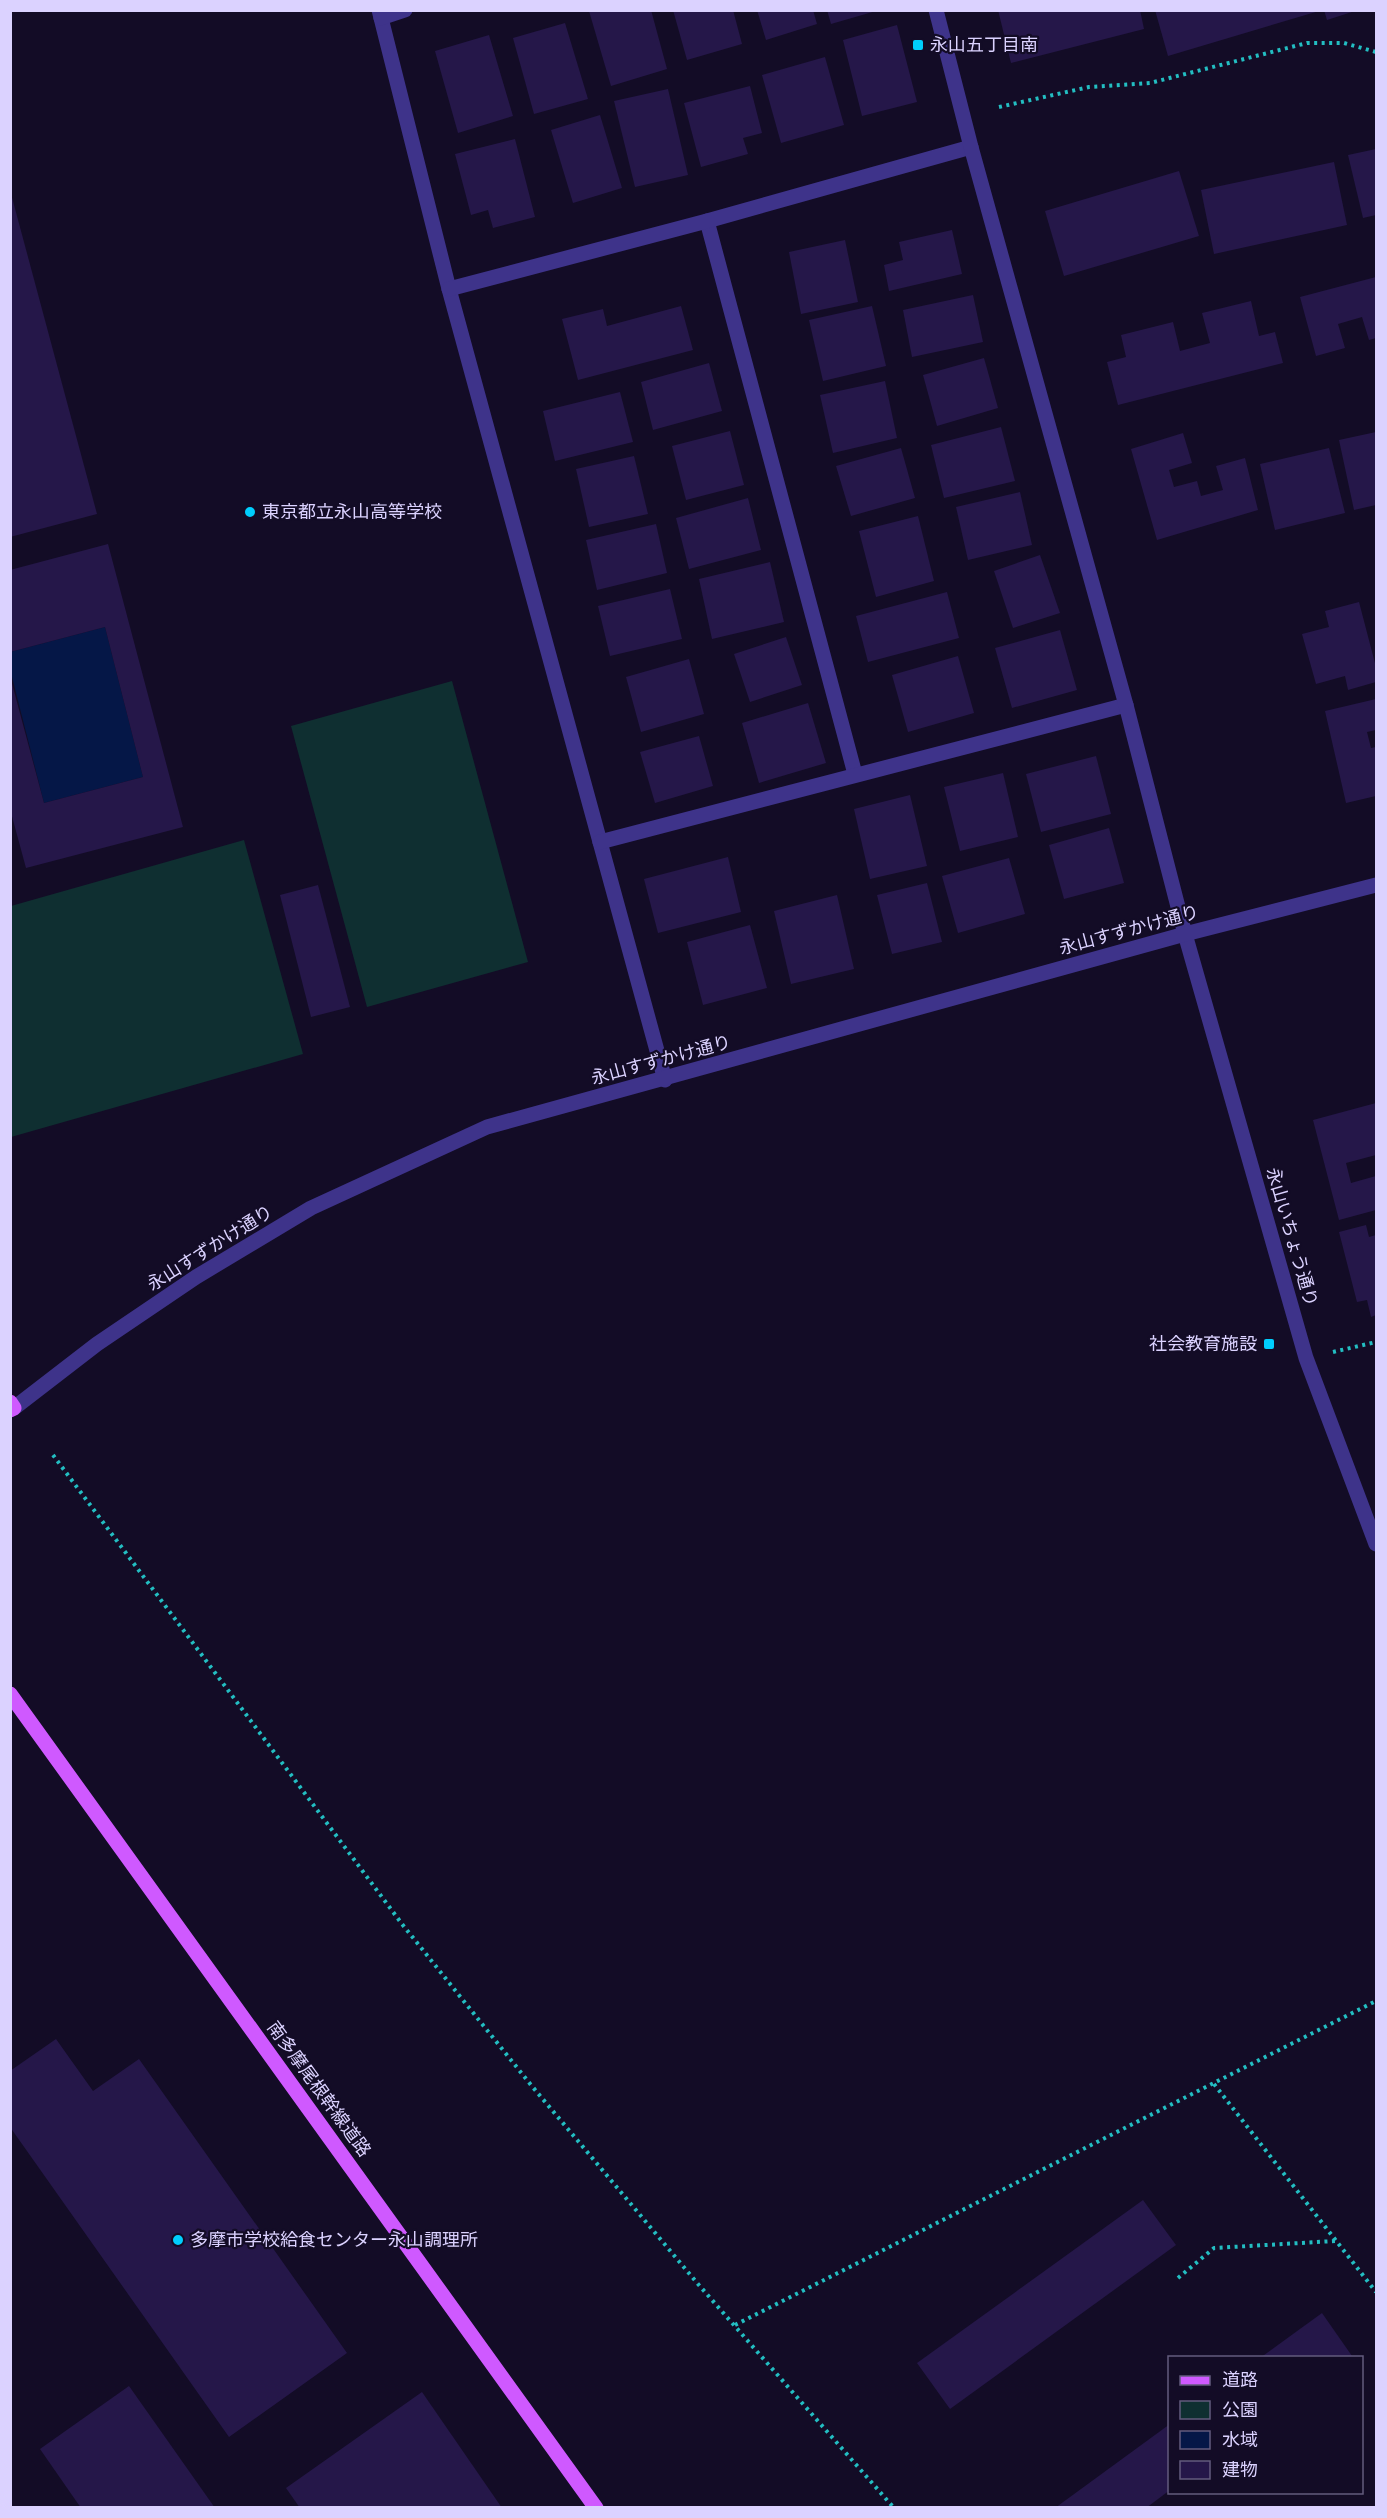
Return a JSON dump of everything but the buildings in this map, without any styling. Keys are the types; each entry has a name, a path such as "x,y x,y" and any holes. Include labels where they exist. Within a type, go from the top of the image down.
{"main road":[{"name":"南多摩尾根幹線道路","path":"10,1694 596,2508"}],"street":[{"path":"405,10 380,14 450,289 665,1080"},
{"name":"永山いちょう通り","path":"936,10 971,147 1126,705 1185,934 1306,1358 1377,1544"},
{"path":"450,289 707,221 971,147"},
{"path":"707,221 855,774"},
{"path":"600,842 1126,705"},
{"name":"永山すずかけ通り","path":"12,1407 97,1344 196,1277 312,1208 487,1127 665,1080 1185,934 1377,885"}],"path":[{"path":"999,107 1089,87 1150,83 1306,43 1344,44 1377,52"},
{"path":"1306,1358 1377,1342"},
{"path":"53,1455 402,1924 538,2094 894,2508"},
{"path":"735,2325 1377,2001"},
{"path":"1214,2084 1377,2292"},
{"path":"1178,2278 1214,2248 1335,2241"}],"green space":[{"path":"452,681 528,962 367,1007 291,726"},
{"path":"244,840 303,1054 11,1137 11,906"}],"water":[{"path":"105,627 143,777 44,803 11,673 10,652"}],"place":[{"name":"永山五丁目南","path":"918,45"},
{"name":"東京都立永山高等学校","path":"250,512"},
{"name":"社会教育施設","path":"1269,1344"},
{"name":"多摩市学校給食センター永山調理所","path":"178,2240"}]}
